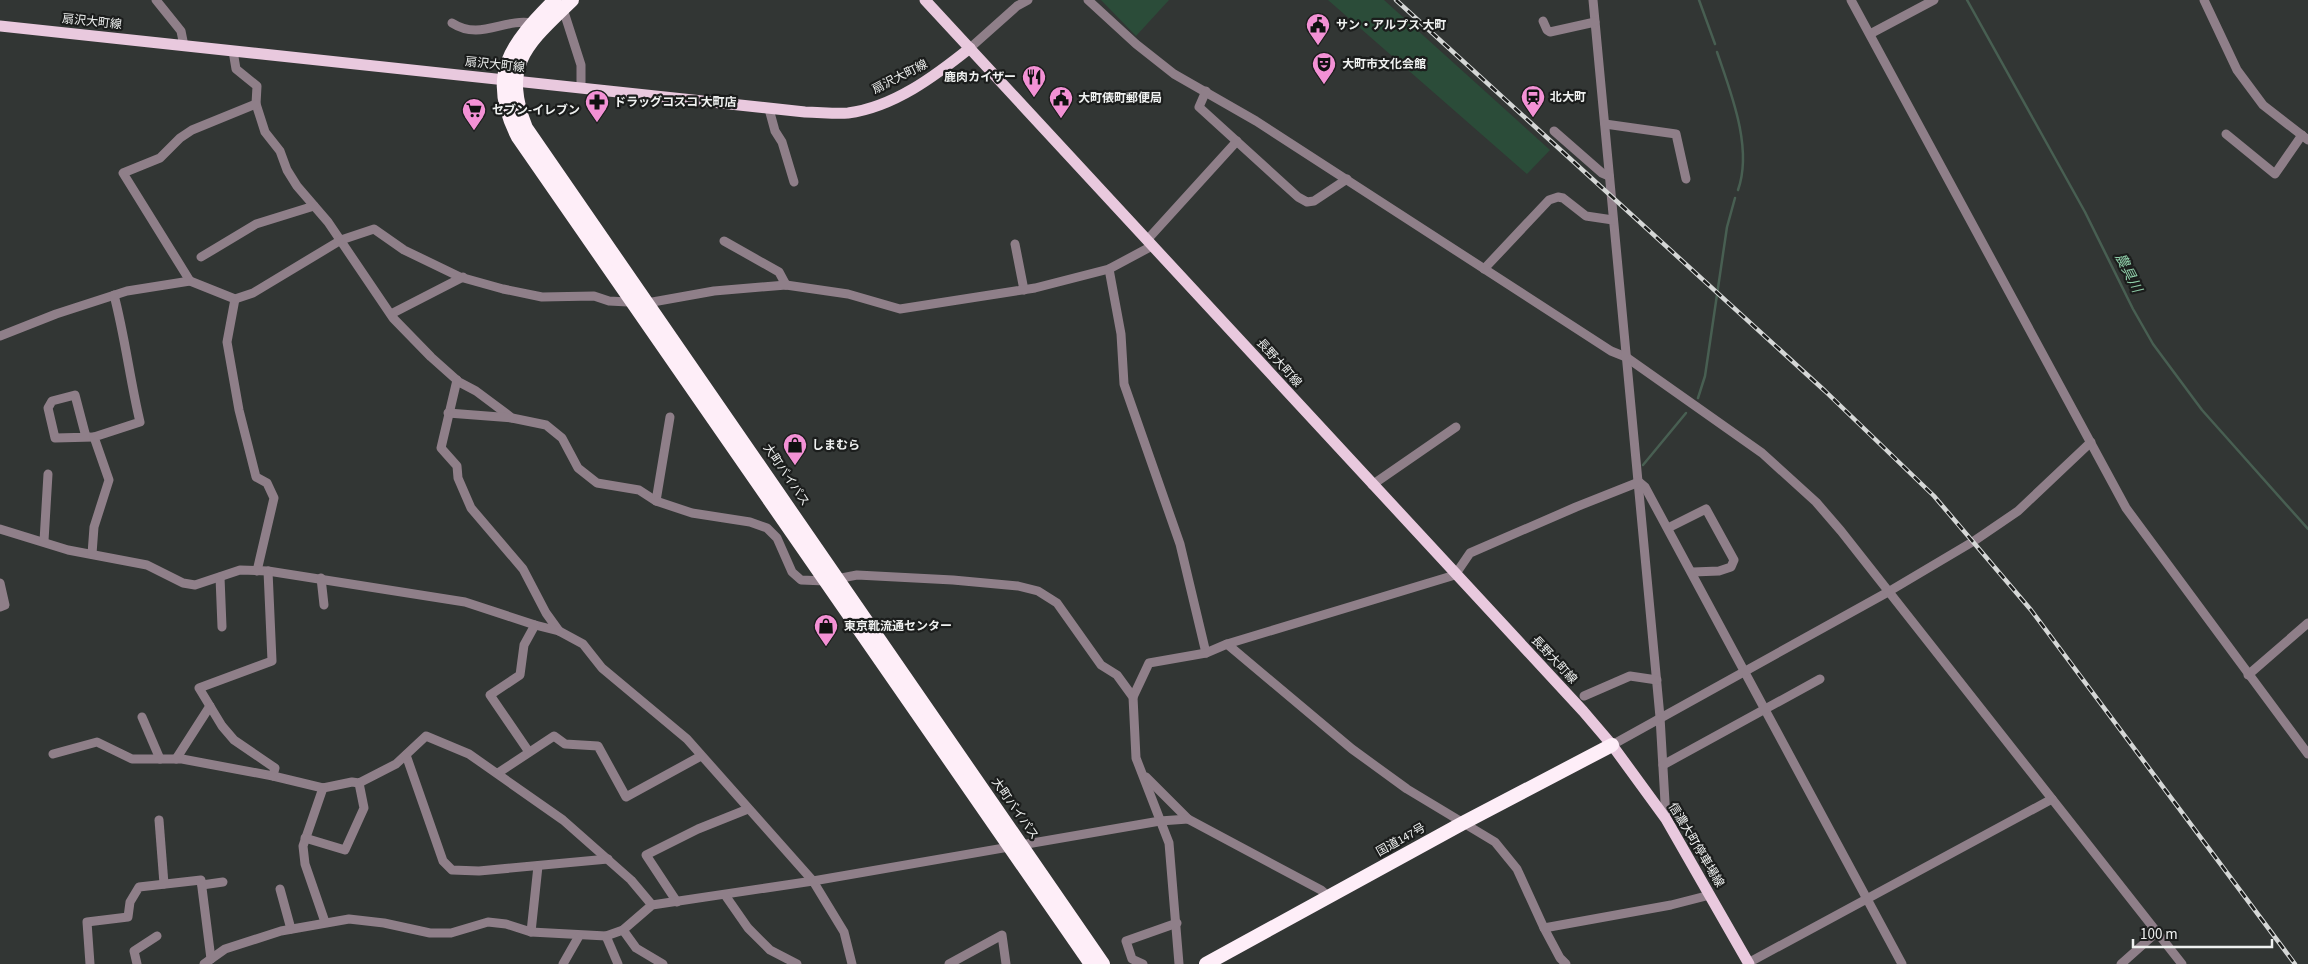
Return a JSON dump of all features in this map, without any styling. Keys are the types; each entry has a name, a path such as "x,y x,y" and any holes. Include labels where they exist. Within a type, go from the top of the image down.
{"highway":[{"name":"大町バイパス","path":"563,3 532,23 515,43 509,55 509,80 505,105 518,137 640,302 1016,846 1104,964"},
{"name":"大町バイパス","path":"509,80 529,45 563,3"},
{"name":"国道147号","path":"1206,964 1463,823 1612,745"},
{"name":"大町バイパス","path":"1016,846 1091,964"}],"main road":[{"name":"長野大町線","path":"925,0 1612,745"},
{"name":"扇沢大町線","path":"0,26 805,112 849,112 886,102 924,82 970,48"},
{"name":"信濃大町停車場線","path":"1612,745 1666,819 1748,964"}],"street":[{"path":"156,0 181,31 184,46"},
{"path":"970,48 1017,6 1028,0"},
{"path":"1088,0 1158,63 1347,179 1611,351 1626,357 1762,453 1794,481 1841,531 2182,964"},
{"path":"1593,0 1612,220 1657,680 1666,819"},
{"path":"1852,0 2126,508 2308,754"},
{"path":"1870,34 1934,0"},
{"path":"2204,0 2242,77 2263,105 2305,137 2274,174 2226,134"},
{"path":"563,3 581,65 581,88"},
{"path":"452,23 463,30 494,29 522,21 532,23"},
{"path":"1542,21 1550,32 1595,22"},
{"path":"233,51 236,69 257,86 256,104 265,132 280,151 287,170 297,186 341,240 391,314 431,357 457,380 476,391 512,418"},
{"path":"1206,91 1199,107 1307,202 1314,202 1347,179"},
{"path":"190,280 123,173 160,158 180,138 192,130 256,104"},
{"path":"769,109 794,182"},
{"path":"1604,124 1676,134 1686,180"},
{"path":"1554,131 1602,173 1609,176"},
{"path":"0,336 56,314 114,295 190,280 235,299 252,293 341,240 374,229 404,250 463,278 542,297 594,296 609,301 640,302 714,291 786,284 848,294 900,309 1024,290 1109,269 1149,243 1237,141"},
{"path":"1484,269 1549,200 1563,198 1586,216 1612,220"},
{"path":"201,257 256,224 314,206"},
{"path":"724,241 778,272 786,284"},
{"path":"1015,244 1024,290"},
{"path":"1109,269 1121,334 1124,384 1180,544 1206,653"},
{"path":"391,314 463,278"},
{"path":"92,554 94,526 109,480 90,437 75,395 52,401 48,408 55,438 90,437 140,422 131,384 125,335 114,295"},
{"path":"235,299 227,342 232,376 256,477 268,483 274,498 258,571"},
{"path":"457,380 441,448 458,466 458,478 471,508 522,569 546,613 559,631"},
{"path":"448,413 512,418 546,425 562,438 578,468 597,483 639,490 656,501 692,513 750,522 767,528 777,538 795,576 800,580 832,580 857,575 953,580 1018,586 1038,590 1057,603 1101,665 1118,675 1133,697"},
{"path":"656,501 670,417"},
{"path":"1372,485 1456,427"},
{"path":"1612,745 1888,592 1997,527 2040,492 2091,442"},
{"path":"44,541 48,474"},
{"path":"1639,482 1645,487 1693,572 1902,964"},
{"path":"1179,964 1169,844 1136,758 1133,697 1149,663 1206,653 1227,644 1456,574 1470,553 1639,482"},
{"path":"1668,528 1706,509 1734,560 1731,567 1719,571 1693,572"},
{"path":"0,530 44,541 68,550 147,565 182,583 195,585 240,570 268,571 465,602 559,631 583,644 602,668 687,739 813,881 844,932 852,964"},
{"path":"268,571 272,661 199,688 234,740 275,768 273,776"},
{"path":"220,577 222,627"},
{"path":"321,578 324,606"},
{"path":"0,584 5,605 0,607"},
{"path":"2248,675 2308,623"},
{"path":"529,752 490,695 520,675 524,645 535,625"},
{"path":"1227,644 1352,749 1407,789 1495,842 1517,869 1544,928 1560,958 1566,964"},
{"path":"1584,696 1630,676 1657,680"},
{"path":"1663,765 1820,679"},
{"path":"176,759 210,706"},
{"path":"142,717 160,759"},
{"path":"53,754 98,742 132,759 176,759 217,764 323,788 352,782 359,783 396,764 426,736 468,754 498,773 563,820 631,880 652,905"},
{"path":"498,773 554,736 565,744 598,746 626,797 701,756"},
{"path":"406,756 443,861 452,870 479,871 608,860"},
{"path":"1144,776 1188,819 1321,890 1329,897"},
{"path":"305,838 345,850 364,808 359,783"},
{"path":"323,788 303,846 305,864 325,922"},
{"path":"1748,964 2052,799"},
{"path":"677,902 646,855 698,829 748,809"},
{"path":"207,962 225,949 291,929 349,919 384,922 430,933 451,933 488,922 506,924 531,932 606,936 623,930 652,905 813,881 1160,821 1188,819"},
{"path":"159,820 164,884"},
{"path":"531,932 538,866"},
{"path":"90,964 87,922 128,918 130,902 139,887 201,880 207,962"},
{"path":"202,885 223,882"},
{"path":"280,889 291,929"},
{"path":"725,895 748,928 770,950 797,964"},
{"path":"1544,928 1672,906 1710,895"},
{"path":"1143,964 1132,959 1126,941 1177,923"},
{"path":"623,930 636,948 663,964"},
{"path":"2121,964 2158,932"},
{"path":"949,964 1002,935 1006,964"},
{"path":"137,964 134,951 157,936"},
{"path":"563,964 579,936"},
{"path":"606,936 618,964"}],"green space":[{"path":"1101,0 1169,0 1136,36"},
{"path":"1328,0 1384,0 1550,150 1527,174"}],"waterway":[{"path":"1699,0 1715,44"},
{"name":"農具川","path":"1967,0 2085,212 2133,309 2153,344 2202,410 2308,529"},
{"path":"1717,52 1734,103 1742,139 1742,174 1738,190"},
{"path":"1698,398 1705,376 1727,227 1735,198"},
{"path":"1643,465 1686,413"}],"railway":[{"path":"1396,0 1825,391 1934,496 2031,610 2295,964"}],"place":[{"name":"サン・アルプス 大町","path":"1318,46"},
{"name":"大町市文化会館","path":"1324,85"},
{"name":"鹿肉カイザー","path":"1034,98"},
{"name":"北大町","path":"1533,118"},
{"name":"大町俵町郵便局","path":"1061,119"},
{"name":"ドラッグコスコ 大町店","path":"597,123"},
{"name":"セブン-イレブン","path":"474,131"},
{"name":"しまむら","path":"795,466"},
{"name":"東京靴流通センター","path":"826,647"}]}
